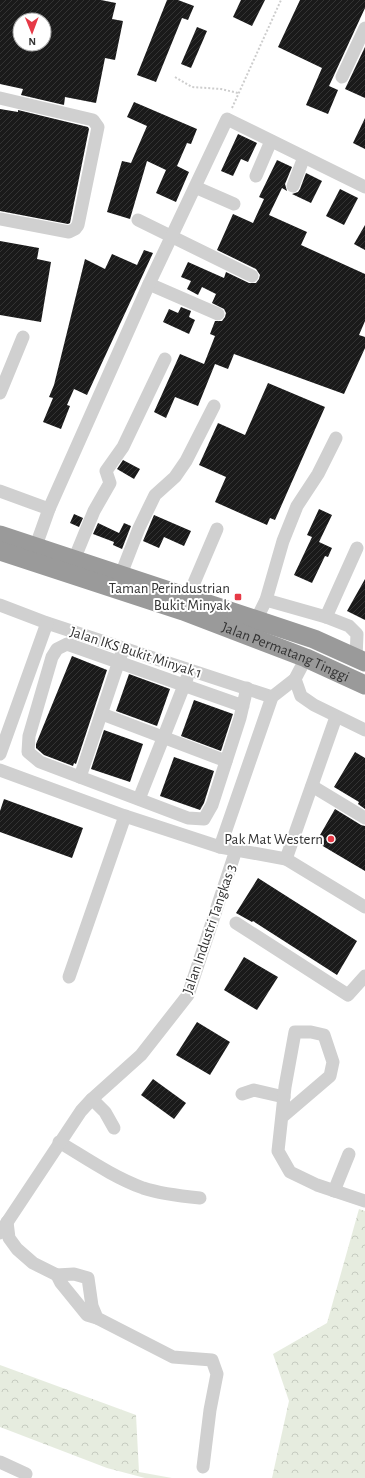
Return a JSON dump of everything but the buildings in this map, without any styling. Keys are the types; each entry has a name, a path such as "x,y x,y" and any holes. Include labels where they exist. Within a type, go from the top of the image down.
{"highway":[{"name":"Jalan Permatang Tinggi","path":"0,535 33,554 185,605 365,684"},
{"name":"Jalan Permatang Tinggi","path":"0,551 33,554"},
{"name":"Jalan Permatang Tinggi","path":"185,605 256,620 314,639 362,659"}],"street":[{"path":"342,77 365,28"},
{"path":"0,98 93,120 98,127 78,225 75,229 70,232 0,219"},
{"path":"33,554 49,509 149,284 227,119 365,187"},
{"path":"256,176 271,141"},
{"path":"293,186 304,157"},
{"path":"195,188 234,204"},
{"path":"138,220 252,276"},
{"path":"149,284 218,314"},
{"path":"0,393 23,337"},
{"path":"71,567 94,511 110,483 106,471 123,447 165,359"},
{"path":"119,582 139,528 155,495 175,477 186,461 214,406"},
{"path":"256,620 266,600 283,541 297,506 318,474 336,438"},
{"path":"0,491 49,509"},
{"path":"185,605 217,529"},
{"path":"326,617 357,548"},
{"path":"266,600 326,617 348,626 357,634 362,659"},
{"name":"Jalan IKS Bukit Minyak 1","path":"0,606 272,697"},
{"path":"296,609 297,634"},
{"path":"0,754 48,623"},
{"path":"243,706 67,644 57,650 52,657 29,736 28,752 40,762 188,818 204,819 212,805 243,706 247,688"},
{"path":"80,777 120,663 123,648"},
{"path":"220,846 272,697 295,679 306,658"},
{"path":"139,799 190,669"},
{"path":"295,679 301,696 314,706 365,730"},
{"path":"102,714 226,761"},
{"path":"286,859 336,717"},
{"path":"0,770 125,816 220,846 286,859 365,906"},
{"path":"312,786 365,818"},
{"path":"70,977 125,816"},
{"name":"Jalan Industri Tangkas 3","path":"3,1228 81,1111 92,1099 141,1056 188,995 236,850"},
{"path":"236,923 348,995 365,976"},
{"path":"282,1116 330,1076 333,1062 324,1035 311,1032 295,1032 284,1097 278,1151 290,1172 317,1185 365,1201"},
{"path":"242,1094 254,1090 284,1097"},
{"path":"92,1099 105,1112 114,1128"},
{"path":"59,1142 120,1178 143,1188 163,1194 200,1198"},
{"path":"334,1191 349,1154"},
{"path":"3,1228 17,1248 33,1263 57,1275 74,1274 88,1278 92,1306 97,1318"},
{"path":"57,1275 61,1283 87,1315 97,1318 173,1357 212,1360 217,1374 210,1410 203,1467"},
{"path":"0,1462 26,1474"}],"path":[{"path":"227,119 281,0"},
{"path":"174,77 192,87 238,93"}],"green space":[{"path":"359,1209 365,1211 365,1478 272,1478 289,1401 273,1354 327,1323"},
{"path":"0,1365 136,1415 139,1472 172,1478 145,1478 107,1468 0,1427"}],"place":[{"name":"Taman Perindustrian Bukit Minyak","path":"238,597"},
{"name":"Pak Mat Western","path":"331,839"}]}
